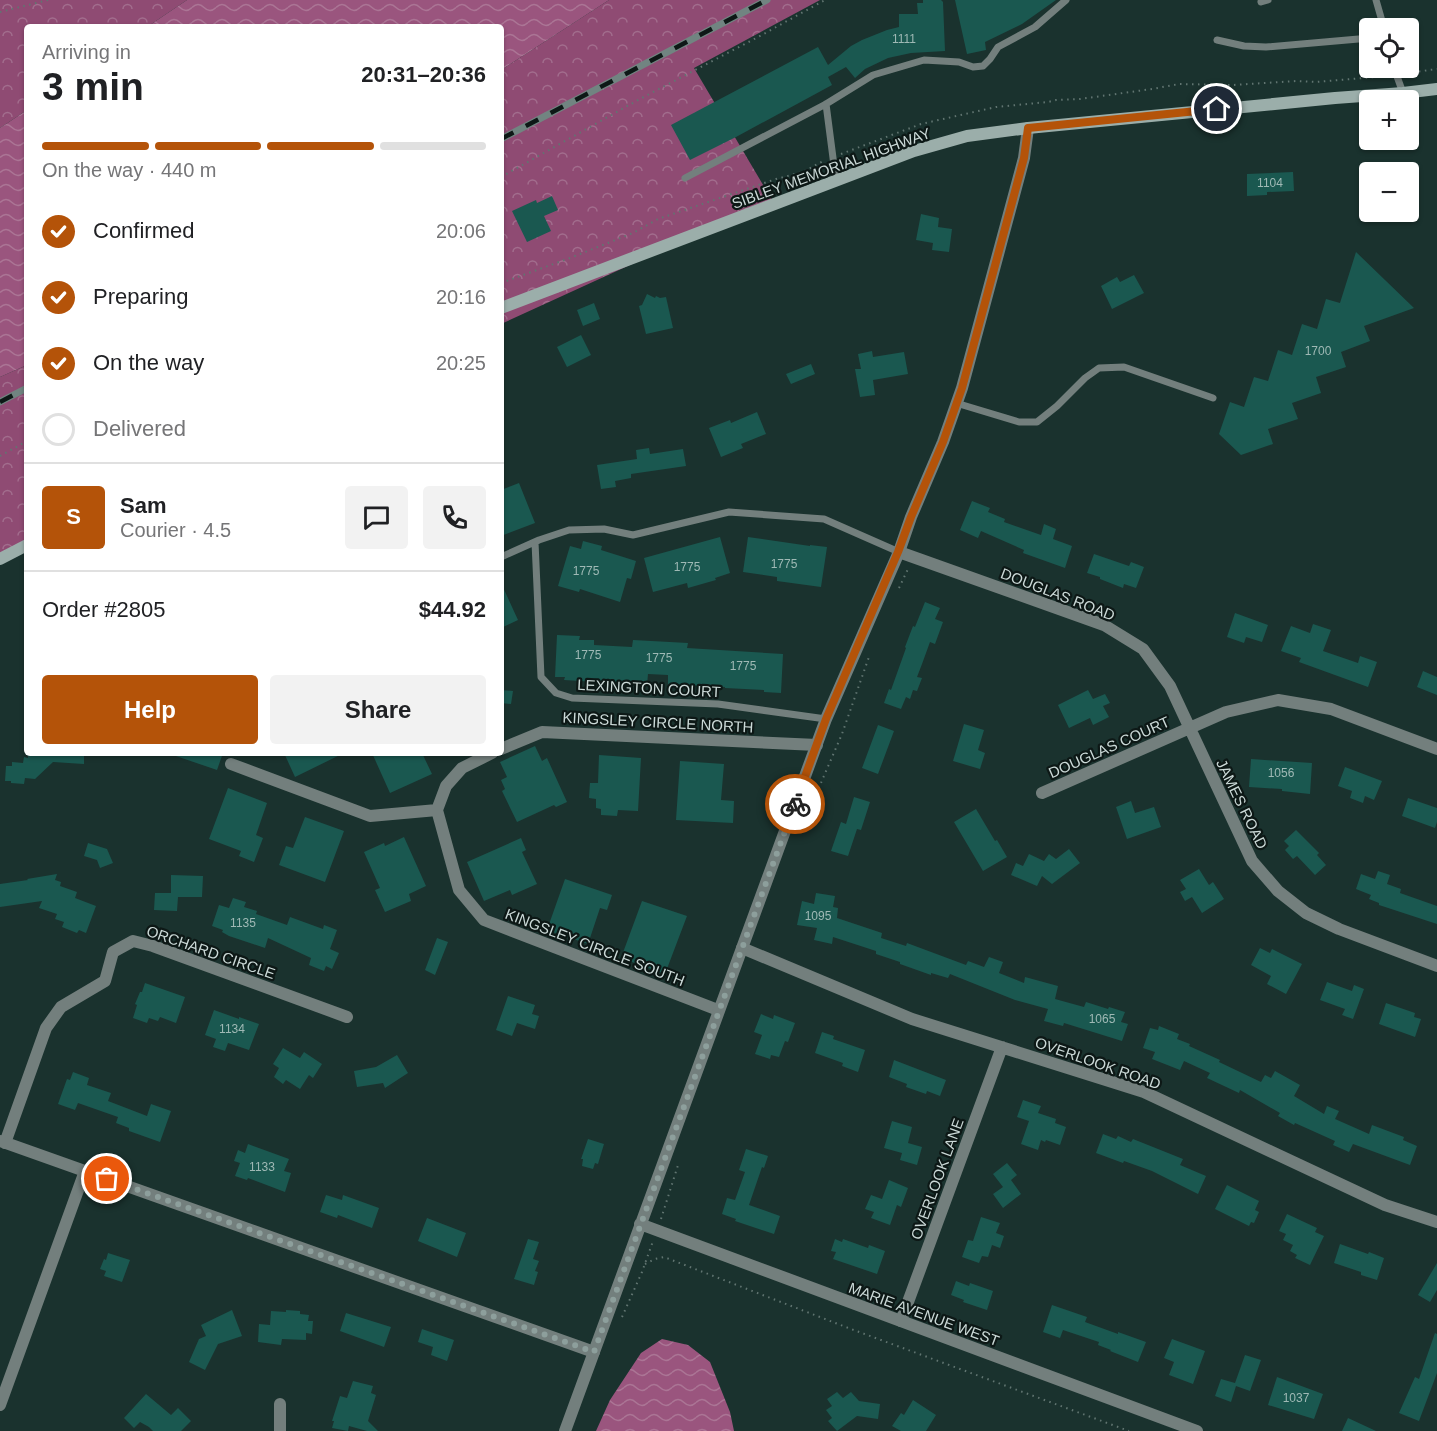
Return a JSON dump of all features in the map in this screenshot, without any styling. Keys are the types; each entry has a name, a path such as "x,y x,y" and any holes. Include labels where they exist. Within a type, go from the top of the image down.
{"main road":[{"name":"SIBLEY MEMORIAL HIGHWAY","path":"1419,91 1437,89"},
{"name":"SIBLEY MEMORIAL HIGHWAY","path":"504,307 914,151 967,136 1028,128 1359,96"},
{"path":"0,559 24,547"}],"street":[{"path":"565,1431 826,719 943,442 956,403 1024,158 1028,128"},
{"name":"DOUGLAS ROAD","path":"898,552 1104,625 1143,649 1170,686 1189,728"},
{"path":"1189,728 1226,712 1278,700 1331,709 1437,748"},
{"name":"DOUGLAS COURT","path":"1042,793 1189,728"},
{"name":"JAMES ROAD","path":"1189,728 1252,861 1278,891 1306,913 1339,929 1437,966"},
{"name":"KINGSLEY CIRCLE NORTH","path":"504,747 542,732 817,745"},
{"path":"231,764 370,816 437,810 446,786 462,768 486,756"},
{"name":"KINGSLEY CIRCLE SOUTH","path":"437,810 459,890 484,920 718,1010"},
{"name":"ORCHARD CIRCLE","path":"3,1142 46,1028 61,1008 105,981 113,952 132,941 153,946 347,1017"},
{"name":"OVERLOOK ROAD","path":"742,948 912,1019 1144,1092 1385,1206 1437,1222"},
{"name":"OVERLOOK LANE","path":"901,1321 1002,1047"},
{"path":"3,1142 594,1352"},
{"path":"0,1405 85,1171"},
{"name":"MARIE AVENUE WEST","path":"640,1224 1197,1431"},
{"path":"280,1404 280,1431"}],"lane":[{"path":"685,178 826,104 873,75 924,60 959,62 973,67 983,66 998,47 1035,27 1066,0"},
{"path":"1376,0 1381,18"},
{"path":"1217,40 1266,47 1359,39"},
{"path":"826,104 836,181"},
{"path":"956,403 1018,422 1037,422 1057,406 1084,378 1099,368 1124,367 1213,398"},
{"path":"504,556 569,530 603,529 633,535 729,512 824,519 898,552"},
{"name":"LEXINGTON COURT","path":"535,542 541,677 556,693 572,698 718,704 826,719"}],"path":[{"path":"0,12 48,0"},
{"path":"504,175 638,100 825,0"},
{"path":"0,456 24,443"},
{"path":"897,591 913,557"},
{"path":"802,827 842,734 872,648"},
{"path":"620,1323 657,1231 681,1153"},
{"path":"645,1264 664,1257 851,1329 1130,1431"}],"green space":[{"path":"0,0 187,0 151,24 24,24 24,112 0,128"},
{"path":"609,0 820,0 694,68 772,200 504,323 504,68"},
{"path":"24,366 24,542 0,554 0,377"}],"water":[{"path":"187,0 609,0 504,68 504,24 151,24"},
{"path":"24,112 24,366 0,377 0,128"},
{"path":"662,1339 688,1345 710,1362 730,1412 734,1431 596,1431 610,1400 641,1353"}],"building":[{"path":"923,0 943,2 945,51 911,53 888,58 865,69 855,78 846,67 828,77 832,85 690,160 671,125 818,47 828,65 862,40 899,27 899,14 918,14 917,3 923,3"},
{"path":"955,0 1056,0 1022,24 985,42 986,50 967,54"},
{"path":"1293,172 1294,191 1267,192 1267,195 1247,196 1247,174"},
{"path":"552,196 558,210 544,216 551,231 527,242 512,211 536,200 537,203"},
{"path":"921,214 939,218 938,227 952,229 949,252 932,250 933,243 916,240"},
{"path":"1356,252 1414,308 1364,326 1370,341 1341,352 1346,367 1316,377 1321,393 1292,403 1298,419 1268,429 1273,444 1241,455 1219,434 1230,402 1244,407 1254,377 1268,381 1278,350 1292,355 1302,324 1317,329 1326,299 1340,303"},
{"path":"1134,275 1144,293 1112,309 1101,286 1117,277 1120,282"},
{"path":"647,294 655,298 656,296 666,297 673,328 646,334 639,306 642,305"},
{"path":"594,303 600,319 583,326 577,310"},
{"path":"581,335 591,355 567,367 557,347"},
{"path":"872,351 873,357 904,352 908,374 873,380 875,395 860,397 855,369 861,369 858,354"},
{"path":"811,364 815,374 791,384 786,374"},
{"path":"757,412 766,434 741,444 743,448 721,457 709,428 730,420 731,423"},
{"path":"649,448 650,454 683,449 686,466 631,474 631,478 615,481 616,487 601,489 597,465 637,459 636,450"},
{"path":"519,483 535,523 504,535 504,489"},
{"path":"972,501 990,508 988,512 1005,519 1004,522 1041,535 1044,524 1056,529 1053,539 1072,546 1065,568 1023,553 1024,550 981,531 978,538 960,530"},
{"path":"720,537 730,573 715,578 716,580 688,588 687,583 653,592 644,558"},
{"path":"748,537 827,547 821,587 777,581 777,577 743,572"},
{"path":"583,541 602,546 601,550 636,561 631,579 627,578 620,602 580,589 579,592 558,586 570,546 581,549"},
{"path":"1094,554 1129,566 1131,562 1144,567 1136,588 1124,584 1123,588 1087,573"},
{"path":"504,590 518,620 504,627"},
{"path":"925,602 940,608 935,619 943,622 935,644 930,642 917,677 922,678 917,691 913,690 910,699 906,697 901,709 884,703 889,689 891,690 913,626 915,627"},
{"path":"1235,613 1268,625 1262,642 1246,637 1244,643 1227,637"},
{"path":"1313,624 1331,630 1323,651 1358,663 1360,656 1377,662 1368,687 1299,662 1301,658 1281,651 1291,626 1310,633"},
{"path":"557,635 580,636 579,640 594,640 594,645 632,647 633,640 688,643 687,648 783,654 781,693 725,687 686,685 685,688 668,687 668,675 648,674 647,685 564,680 565,677 555,677"},
{"path":"1423,671 1437,677 1437,695 1417,687"},
{"path":"504,690 513,691 511,704 504,703"},
{"path":"1088,690 1093,699 1105,694 1110,703 1103,706 1109,717 1093,725 1090,718 1069,728 1058,705"},
{"path":"964,724 984,730 978,750 985,753 980,769 953,761"},
{"path":"878,725 894,731 878,774 862,768"},
{"path":"535,746 542,761 547,758 567,802 556,807 554,805 517,822 502,791 505,789 501,780 507,777 500,762"},
{"path":"599,755 641,758 638,811 618,810 617,816 601,815 601,809 596,808 596,799 589,798 590,783 598,783"},
{"path":"28,756 84,756 84,764 53,762 35,779 25,778 24,784 5,781 6,766 12,766 12,762 23,763 24,757 28,758"},
{"path":"176,756 222,756 217,770"},
{"path":"285,756 338,756 295,777"},
{"path":"373,756 423,756 432,774 390,793"},
{"path":"1251,759 1312,763 1310,794 1249,787"},
{"path":"680,761 724,764 721,800 734,801 733,823 676,820"},
{"path":"1345,767 1382,781 1374,800 1365,796 1363,803 1350,798 1352,791 1338,786"},
{"path":"228,788 267,803 256,835 263,838 254,862 239,856 241,851 209,839"},
{"path":"854,797 870,802 861,830 857,829 848,856 831,851 841,822 846,824"},
{"path":"1408,798 1437,808 1435,828 1402,816"},
{"path":"1131,801 1135,813 1154,807 1161,827 1127,839 1116,807"},
{"path":"976,809 1007,857 983,871 954,822"},
{"path":"305,817 344,831 325,882 279,865 286,846 293,848"},
{"path":"1296,830 1319,853 1317,855 1326,865 1315,875 1297,856 1293,859 1285,850 1289,846 1284,841"},
{"path":"404,837 426,886 409,894 411,901 385,912 375,890 380,888 364,852"},
{"path":"521,838 526,850 522,852 537,884 512,895 510,890 484,901 467,862"},
{"path":"88,843 107,849 113,863 100,868 97,860 84,856"},
{"path":"1069,849 1080,863 1052,884 1042,876 1037,886 1011,875 1016,863 1023,866 1029,854 1044,861 1049,854 1056,859"},
{"path":"1199,869 1209,885 1213,882 1224,899 1202,913 1192,897 1185,901 1180,892 1186,889 1180,880"},
{"path":"1378,871 1390,875 1387,884 1401,889 1400,893 1437,906 1437,924 1379,905 1369,899 1371,895 1356,889 1361,874 1375,879"},
{"path":"57,874 55,880 61,882 60,886 77,892 75,898 96,906 86,933 79,930 77,933 62,927 64,922 55,919 57,914 39,908 42,901 0,907 0,884"},
{"path":"171,875 203,876 202,897 178,897 177,911 154,910 155,893 171,893"},
{"path":"565,879 612,895 607,910 600,908 588,944 547,930"},
{"path":"816,893 835,896 833,907 838,908 837,918 882,933 881,938 906,946 907,943 966,965 968,961 984,967 989,957 1003,962 999,973 1024,983 1025,977 1058,986 1055,999 1084,1007 1086,1002 1125,1012 1121,1022 1128,1024 1122,1041 1064,1023 1063,1026 1044,1021 1048,1009 1015,1000 950,974 948,978 931,973 931,975 876,954 876,951 833,937 832,944 814,940 817,928 797,925 802,901 814,904"},
{"path":"233,898 246,902 244,907 257,911 256,914 287,925 290,917 323,929 324,925 337,930 330,949 339,953 332,969 326,966 324,971 309,965 311,958 268,938 265,948 229,936 222,932 223,930 212,926 219,905 229,908"},
{"path":"642,901 687,916 665,974 621,958"},
{"path":"437,938 448,942 435,975 425,970"},
{"path":"1260,948 1270,953 1272,949 1302,964 1286,994 1267,984 1271,976 1251,965"},
{"path":"1327,982 1352,991 1354,985 1364,989 1353,1019 1342,1015 1345,1009 1320,1000"},
{"path":"145,983 185,997 176,1023 160,1017 158,1021 149,1018 147,1023 133,1018 137,1005 135,1004"},
{"path":"508,996 535,1005 532,1014 539,1016 535,1029 517,1023 512,1036 496,1030"},
{"path":"1386,1003 1415,1013 1414,1017 1421,1019 1415,1037 1379,1024"},
{"path":"214,1010 259,1024 249,1050 228,1043 225,1051 213,1047 216,1039 205,1035"},
{"path":"761,1014 773,1019 774,1015 795,1023 779,1057 771,1055 770,1059 755,1054 762,1035 754,1032"},
{"path":"1159,1026 1179,1034 1177,1039 1190,1044 1189,1046 1261,1082 1265,1075 1271,1078 1275,1071 1300,1085 1294,1096 1324,1114 1327,1106 1339,1111 1335,1119 1369,1134 1372,1125 1404,1137 1403,1140 1417,1146 1410,1165 1353,1144 1349,1152 1333,1145 1335,1141 1295,1123 1294,1125 1278,1116 1280,1113 1240,1090 1239,1093 1207,1078 1210,1073 1184,1061 1180,1070 1152,1059 1155,1052 1143,1048 1150,1028 1158,1030"},
{"path":"822,1032 834,1036 833,1039 865,1050 858,1072 842,1066 843,1063 815,1053"},
{"path":"283,1048 300,1058 304,1052 322,1064 313,1078 309,1075 300,1089 286,1080 283,1084 274,1077 279,1068 273,1064"},
{"path":"397,1055 408,1073 385,1088 383,1083 357,1087 354,1071 376,1067"},
{"path":"894,1060 946,1080 940,1096 906,1087 907,1084 889,1077"},
{"path":"73,1072 89,1078 87,1085 111,1093 108,1101 147,1116 151,1104 171,1111 160,1142 129,1131 129,1128 116,1123 118,1117 78,1103 75,1110 58,1104 67,1079 70,1080"},
{"path":"1023,1100 1041,1106 1038,1113 1056,1119 1055,1123 1066,1127 1060,1145 1041,1140 1038,1150 1021,1144 1029,1121 1017,1117"},
{"path":"892,1121 912,1127 908,1143 922,1147 917,1165 900,1160 902,1153 884,1148"},
{"path":"1103,1134 1116,1139 1118,1136 1131,1142 1133,1139 1183,1159 1180,1165 1206,1176 1198,1194 1152,1171 1096,1153"},
{"path":"588,1139 604,1144 598,1164 595,1163 593,1169 582,1166 583,1159 581,1159"},
{"path":"248,1144 289,1159 284,1171 291,1173 285,1192 248,1178 247,1180 235,1176 240,1163 234,1161 238,1150 245,1153"},
{"path":"746,1149 768,1156 749,1205 780,1216 774,1234 735,1221 736,1219 722,1214 727,1198 735,1200 745,1172 739,1170"},
{"path":"1007,1163 1017,1175 1011,1180 1021,1194 1003,1208 993,1194 1003,1187 993,1174"},
{"path":"889,1180 908,1188 901,1207 897,1205 890,1225 871,1218 874,1212 865,1209 871,1195 882,1199"},
{"path":"1227,1185 1259,1201 1255,1210 1259,1212 1254,1223 1251,1222 1249,1226 1215,1209"},
{"path":"326,1195 342,1200 343,1195 379,1208 372,1228 338,1215 337,1218 320,1212"},
{"path":"1287,1214 1317,1228 1315,1232 1324,1236 1310,1265 1295,1258 1297,1255 1290,1251 1293,1245 1283,1240 1286,1234 1279,1231"},
{"path":"981,1217 1000,1223 996,1233 1004,1236 1000,1248 992,1245 988,1257 982,1256 979,1263 962,1257 968,1240 973,1241"},
{"path":"427,1218 466,1233 457,1257 418,1241"},
{"path":"528,1239 539,1242 533,1259 539,1261 535,1271 538,1272 534,1285 514,1279"},
{"path":"835,1239 842,1242 843,1239 868,1248 869,1245 885,1251 877,1274 833,1259 836,1252 831,1251"},
{"path":"1340,1244 1384,1258 1377,1280 1334,1263"},
{"path":"108,1253 130,1260 122,1282 104,1276 106,1271 100,1269"},
{"path":"1437,1263 1437,1290 1430,1302 1418,1295"},
{"path":"956,1281 993,1291 987,1310 963,1302 964,1300 951,1295"},
{"path":"1052,1305 1087,1317 1085,1322 1146,1342 1138,1362 1098,1345 1099,1342 1063,1330 1060,1338 1043,1332"},
{"path":"232,1310 242,1336 218,1344 205,1370 189,1362 199,1339 206,1336 201,1325"},
{"path":"286,1310 300,1311 300,1314 309,1315 308,1321 313,1321 312,1334 306,1333 306,1340 282,1339 281,1345 258,1342 259,1324 270,1325 271,1311 286,1312"},
{"path":"346,1313 391,1327 384,1347 340,1331"},
{"path":"422,1329 454,1340 447,1361 431,1355 433,1347 418,1342"},
{"path":"1435,1333 1437,1334 1437,1373 1419,1421 1399,1413 1415,1377 1419,1379"},
{"path":"1172,1339 1205,1351 1193,1384 1169,1375 1174,1362 1164,1358"},
{"path":"1245,1355 1261,1360 1250,1391 1236,1386 1231,1402 1215,1396 1221,1379 1235,1383"},
{"path":"1277,1377 1323,1394 1314,1419 1268,1405"},
{"path":"353,1381 373,1386 371,1393 376,1395 368,1421 378,1431 367,1431 349,1426 348,1431 332,1428 340,1396 347,1398"},
{"path":"837,1392 843,1398 851,1392 859,1401 880,1404 878,1419 857,1416 837,1431 828,1421 832,1418 826,1410 832,1406 827,1399"},
{"path":"146,1394 171,1415 178,1408 191,1421 181,1431 153,1431 140,1422 134,1428 124,1418"},
{"path":"913,1400 936,1415 926,1431 901,1431 892,1426 901,1413 904,1415"},
{"path":"1348,1418 1376,1431 1342,1431"}],"railway":[{"path":"504,137 767,0"},
{"path":"0,402 24,390"}],"way so far":[{"path":"107,1179 594,1352 795,804"}],"route":[{"path":"795,804 826,719 898,552 943,442 962,388 1024,158 1028,128 1217,109"}]}
